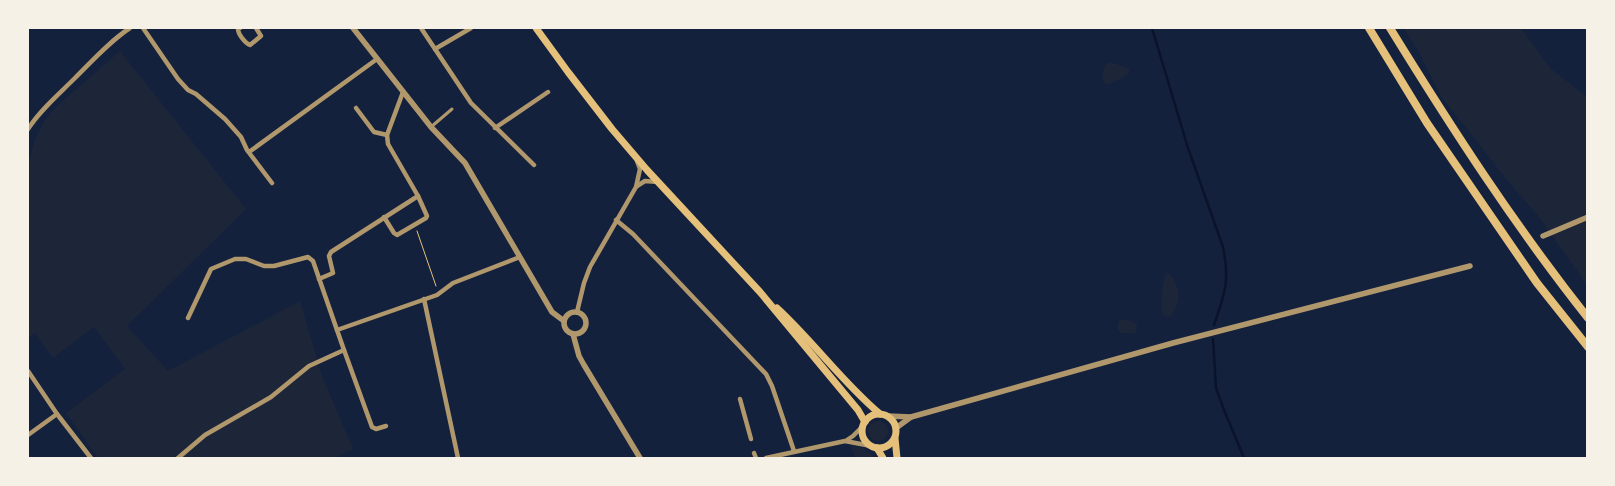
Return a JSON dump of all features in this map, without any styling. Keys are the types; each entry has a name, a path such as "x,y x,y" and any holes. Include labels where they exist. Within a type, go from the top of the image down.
{"highway":[{"path":"1369,28 1433,131 1537,283 1588,347"},
{"path":"1390,28 1442,113 1551,272 1588,318"}],"main road":[{"path":"536,28 568,72 635,156 760,292 858,410 863,424 864,438 883,458"},
{"path":"760,292 794,324 856,392 880,414 888,416 895,423 897,458"},
{"path":"863,424 869,417 880,414"},
{"path":"874,447 887,446 895,438"}],"street":[{"path":"28,130 38,116 66,87 97,56 130,28"},
{"path":"143,28 178,80 225,118 241,137 249,152 272,183"},
{"path":"240,28 238,32 246,44 250,45 261,36 256,28"},
{"path":"353,28 431,127 465,163 552,312 564,321 567,331 574,334 583,330 585,323 583,316 577,312 570,313 564,321"},
{"path":"421,28 471,103 534,165"},
{"path":"435,49 472,28"},
{"path":"249,152 377,59"},
{"path":"384,218 397,235 427,216 418,196 390,149 387,135 403,92"},
{"path":"495,128 548,92"},
{"path":"356,108 374,132 387,135"},
{"path":"431,127 452,109"},
{"path":"577,312 590,266 636,186 640,169 635,156"},
{"path":"636,186 645,181 658,182"},
{"path":"319,279 334,273 329,257 330,253 418,196"},
{"path":"1544,236 1588,218"},
{"path":"616,220 633,234 766,374 772,386 794,451"},
{"path":"337,330 439,294 453,283 520,257"},
{"path":"188,318 211,269 235,259 246,259 264,266 274,266 306,258 312,259 372,427 376,429 386,426"},
{"path":"888,416 910,417 1173,343 1470,266"},
{"path":"424,299 458,458"},
{"path":"574,334 579,356 640,458"},
{"path":"178,458 205,435 259,404 305,368 344,350"},
{"path":"28,370 57,414 91,458"},
{"path":"28,382 33,378"},
{"path":"740,399 751,438"},
{"path":"28,435 57,414"},
{"path":"896,428 910,417"},
{"path":"766,458 845,440 853,436 863,424"},
{"path":"845,440 874,447"}],"path":[{"path":"415,225 439,294"}],"shaded area":[{"path":"1403,28 1521,28 1550,68 1587,97 1587,285 1539,217 1506,179 1442,98 1418,50"},
{"path":"120,51 246,209 127,326 168,371 300,301 322,376 353,449 335,458 98,458 66,413 125,369 94,327 53,358 35,333 28,338 28,165 35,139 45,120 57,106"},
{"path":"1108,63 1129,69 1129,73 1106,85 1102,73"},
{"path":"1169,274 1174,279 1179,293 1177,305 1170,317 1163,315 1162,307 1164,281 1166,275"},
{"path":"1125,319 1137,324 1136,333 1122,333 1117,328 1119,321"},
{"path":"878,421 885,424 888,431 885,438 878,441 871,438 868,431 871,424"},
{"path":"850,444 864,449 876,458 855,458"}],"waterway":[{"path":"1152,28 1188,148 1223,247 1226,269 1225,287 1214,325"},
{"path":"1213,339 1216,388 1244,458"}]}
